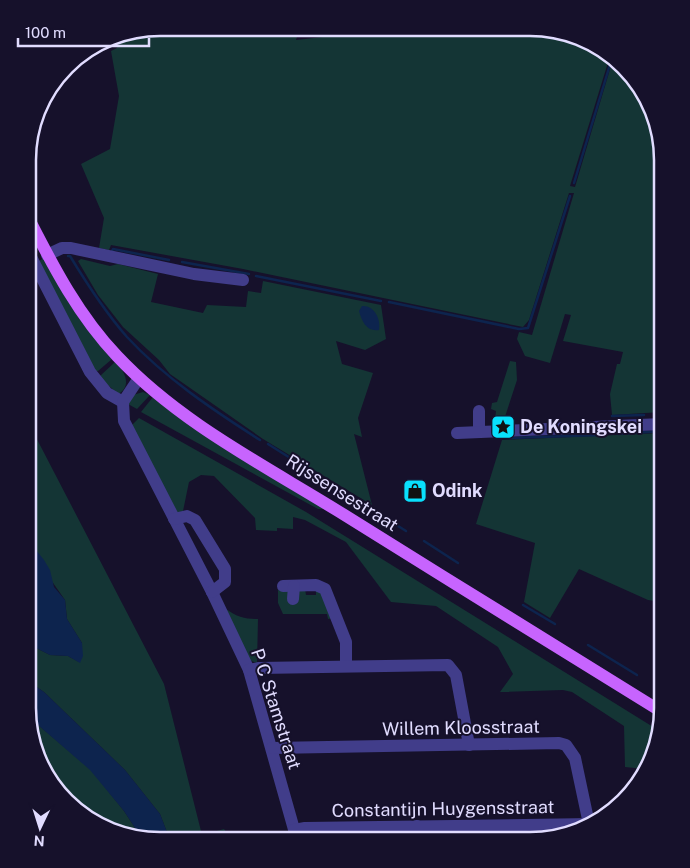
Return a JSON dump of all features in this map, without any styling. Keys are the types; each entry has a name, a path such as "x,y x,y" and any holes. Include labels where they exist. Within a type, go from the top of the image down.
{"main road":[{"name":"Rijssensestraat","path":"36,234 86,320 118,357 139,378 167,401 216,436 653,706"}],"street":[{"path":"47,255 62,248 71,248 194,274 243,280"},
{"path":"36,267 90,372 107,393 123,402 139,378"},
{"name":"P C Stamstraat","path":"123,402 122,413 126,425 212,592 249,670 295,831"},
{"path":"479,411 479,432"},
{"path":"457,433 654,424"},
{"path":"174,519 187,516 196,520 225,569 225,582 212,592"},
{"path":"293,599 288,586 318,585 327,591 346,642 346,666"},
{"path":"249,670 259,668 346,666 444,665 451,667 456,675 469,745"},
{"name":"Willem Kloosstraat","path":"272,748 558,743 566,745 575,758 589,816"},
{"name":"Constantijn Huygensstraat","path":"301,831 305,828 572,824"},
{"path":"417,826 418,831"}],"green space":[{"path":"160,36 302,36 297,37 296,40 331,36 530,36 562,40 599,57 608,64 570,186 575,187 611,66 618,72 637,98 650,128 653,144 654,413 612,415 610,394 617,364 620,364 623,352 563,341 571,315 565,314 550,363 525,356 517,339 519,332 532,335 574,193 569,193 529,320 523,327 243,269 111,245 109,250 99,248 104,218 81,164 110,149 119,96 111,51 117,48 118,44 128,40"},
{"path":"44,258 112,359 98,371 95,371 39,261"},
{"path":"81,259 110,266 118,264 158,274 151,302 203,313 207,305 246,307 248,291 261,293 263,281 381,305 386,339 365,350 336,341 342,364 373,373 358,418 362,437 354,434 372,505 263,439 170,374 159,360 123,327 98,295 78,261"},
{"path":"510,361 516,362 517,380 501,429 494,429 496,411 491,409 492,403 497,402"},
{"path":"115,362 126,378 123,391 118,394 99,377"},
{"path":"143,392 150,395 137,409 128,404 133,395"},
{"path":"153,397 325,509 318,509 141,412"},
{"path":"139,418 306,512 652,726 647,748 638,768 625,767 624,726 572,692 563,690 500,692 513,674 498,647 436,606 391,602 346,542 305,520 293,517 293,529 277,528 277,531 256,530 255,518 214,476 201,475 189,482 183,511 177,513 132,425"},
{"path":"654,433 653,601 579,569 550,618 524,602 535,543 476,524 502,440"},
{"path":"36,437 164,684 201,831 167,831 160,814 125,770 36,686 36,648 50,655 68,656 79,662 82,643 67,619 65,600 36,558"},
{"path":"316,588 320,589 333,618 328,619 327,614 283,614 278,603 278,589 298,591 305,589 306,595 316,595"},
{"path":"226,609 241,617 258,619 257,663 249,660"},
{"path":"37,724 91,770 124,811 136,830 112,822 98,815 72,796 53,770 46,756"}],"water":[{"path":"362,306 370,308 376,314 379,321 379,330 368,328 363,322 359,311"},
{"path":"36,550 50,570 54,587 65,600 67,619 82,643 83,656 80,663 68,656 50,655 36,648"},
{"path":"36,686 125,770 160,814 167,831 136,830 124,811 90,770 37,724"}],"waterway":[{"path":"574,183 610,66"},
{"path":"389,302 519,329 528,328 570,196"},
{"path":"112,251 113,249 169,260"},
{"path":"68,256 70,256 111,318 142,352 190,393 260,440"},
{"path":"182,262 249,274"},
{"path":"256,276 381,301"},
{"path":"612,416 644,415"},
{"path":"618,434 654,432"},
{"path":"506,438 600,435"},
{"path":"268,444 406,531"},
{"path":"424,541 458,563"},
{"path":"523,605 555,624"},
{"path":"588,645 637,675"}],"place":[{"name":"De Koningskei","path":"503,427"},
{"name":"Odink","path":"415,491"}]}
